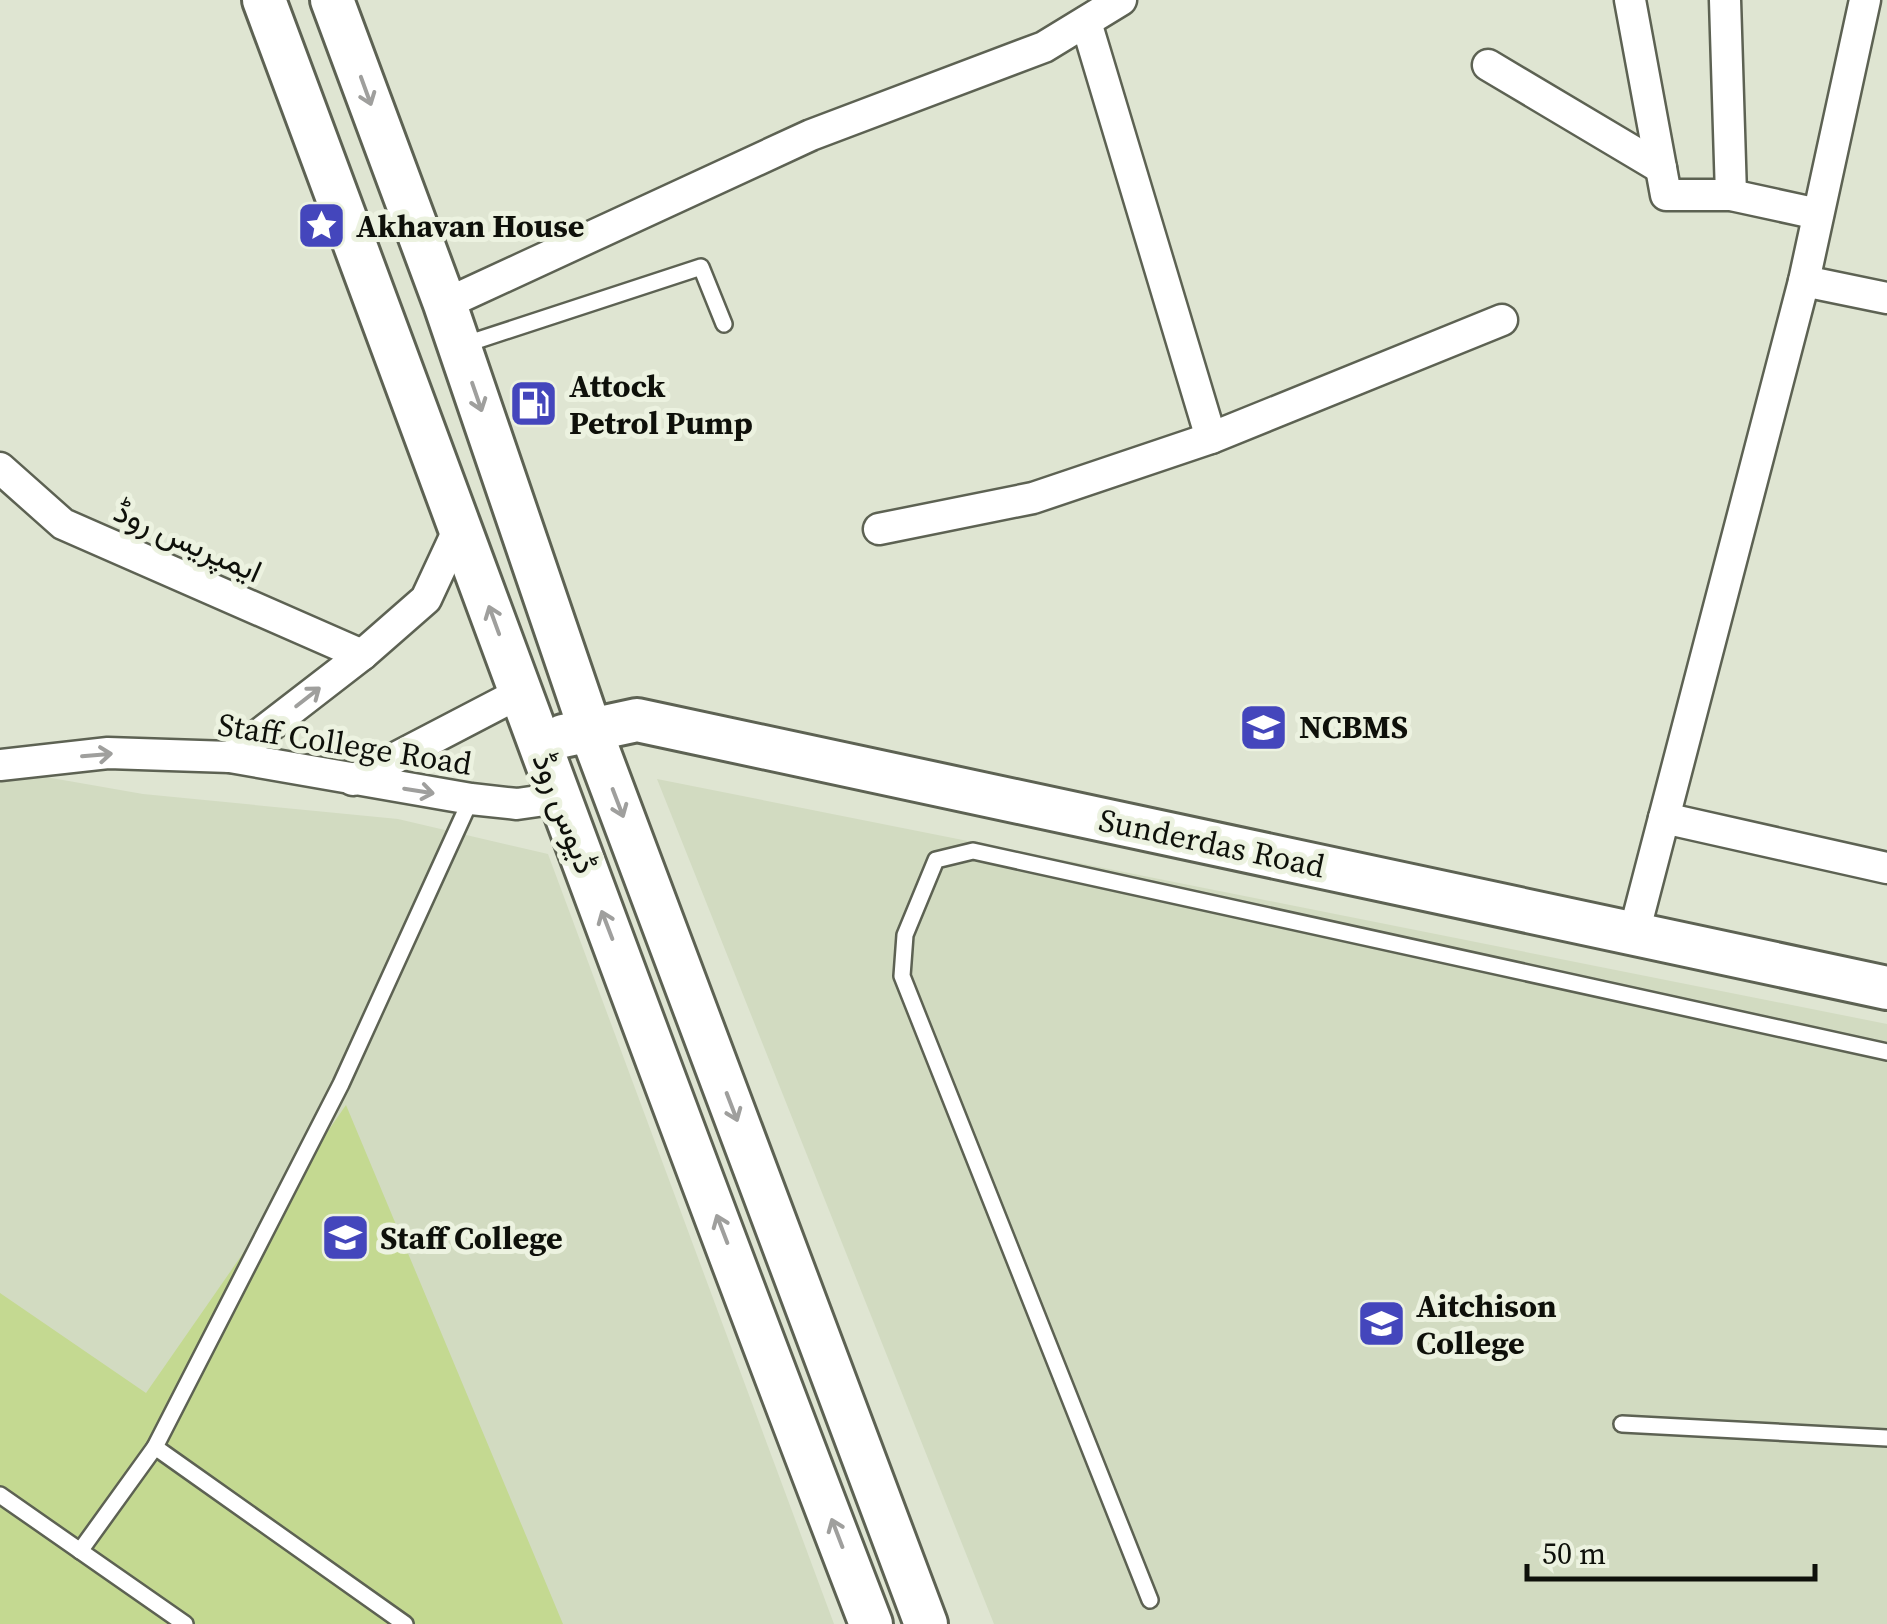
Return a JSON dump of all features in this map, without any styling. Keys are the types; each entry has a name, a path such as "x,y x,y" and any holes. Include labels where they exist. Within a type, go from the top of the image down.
{"main road":[{"name":"ڈیوس روڈ","path":"264,0 559,798 871,1624"},
{"name":"ڈیوس روڈ","path":"332,0 460,346 590,730 926,1624"},
{"name":"Sunderdas Road","path":"538,741 636,720 1887,988"}],"street":[{"path":"445,304 811,135 1044,47 1122,0"},
{"path":"1630,0 1666,195 1731,195 1818,214"},
{"path":"1724,0 1731,195"},
{"path":"1634,934 1804,281 1865,0"},
{"path":"1086,22 1211,438"},
{"path":"1488,65 1661,168"},
{"path":"1804,281 1887,298"},
{"path":"880,529 1033,498 1211,438 1502,320"},
{"name":"ایمپریس روڈ","path":"0,468 64,524 362,655"},
{"path":"230,757 362,655 426,599 460,526"},
{"path":"352,780 520,693"},
{"name":"Staff College Road","path":"0,764 108,753 230,757 471,800 518,804 559,798"},
{"path":"1664,818 1887,868"}],"lane":[{"path":"460,346 700,267 724,324"},
{"path":"80,1551 155,1447 341,1084 471,800"},
{"path":"1150,1600 902,976 905,935 936,860 974,852 1887,1052"},
{"path":"1622,1424 1887,1438"},
{"path":"155,1447 405,1624"},
{"path":"0,1495 185,1624"}],"shaded area":[{"name":"Staff College","path":"0,769 143,794 398,819 548,854 834,1624 0,1624"},
{"name":"Aitchison College","path":"657,779 1887,1024 1887,1624 994,1624"}],"green space":[{"path":"346,1105 563,1624 0,1624 0,1293 146,1393"}],"place":[{"name":"Akhavan House","path":"321,226"},
{"name":"Attock Petrol Pump","path":"534,404"},
{"name":"NCBMS","path":"1264,727"},
{"name":"Staff College","path":"345,1238"},
{"name":"Aitchison College","path":"1381,1324"}]}
